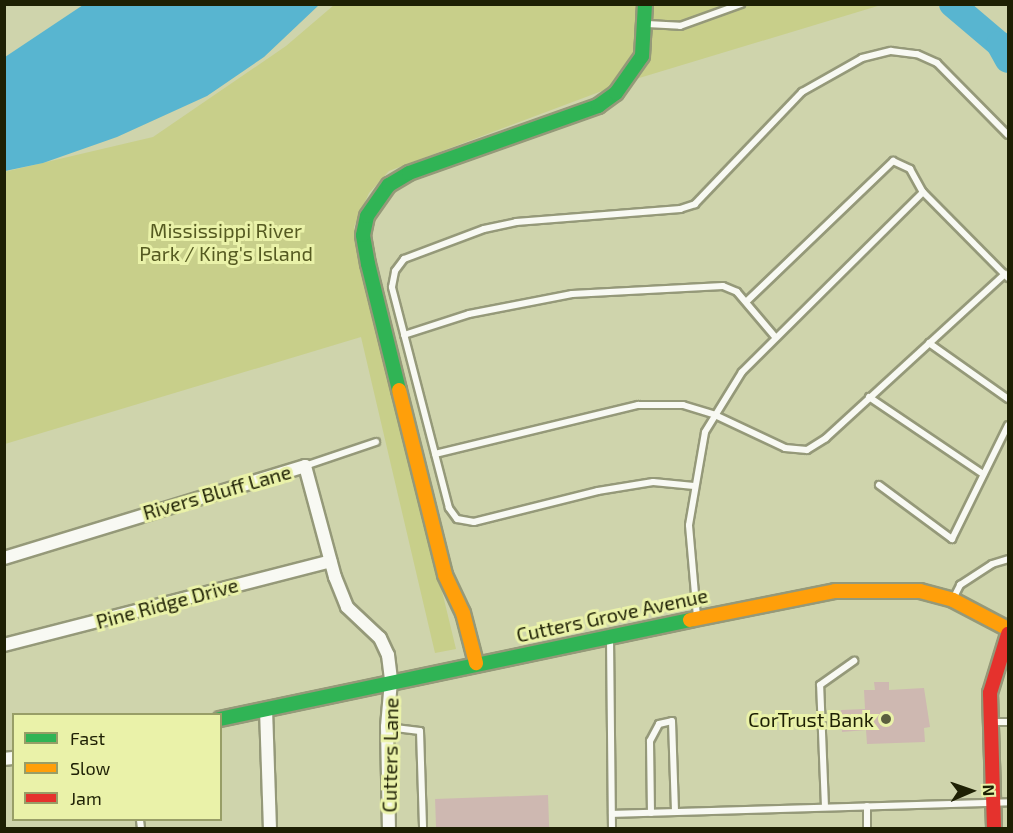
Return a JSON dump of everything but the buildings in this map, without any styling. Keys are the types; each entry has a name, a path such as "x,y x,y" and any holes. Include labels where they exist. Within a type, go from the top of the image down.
{"street":[{"path":"476,663 463,613 445,575 368,264 363,235 367,216 388,185 409,172 598,106 630,78 642,56 647,24 645,4"},
{"name":"Rivers Bluff Lane","path":"4,558 305,466 330,561 346,607 380,638 388,655 391,681"},
{"name":"Pine Ridge Drive","path":"4,645 330,561"},
{"name":"Cutters Grove Avenue","path":"222,719 610,635 835,591 906,589 953,600 1008,628"},
{"path":"994,828 1001,802 989,722 994,681 1008,634"},
{"path":"994,681 1008,666"},
{"name":"Cutters Lane","path":"389,828 387,727 391,681"},
{"path":"266,709 270,828"}],"lane":[{"path":"647,24 680,26 741,4"},
{"path":"694,486 653,482 598,490 474,522 458,519 449,508 392,287 395,271 404,259 484,229 516,222 680,209 695,204 802,92 862,58 891,51 917,54 937,63 1008,135"},
{"path":"435,454 638,405 683,405 715,415 785,448 807,450 1007,276 923,192 910,169 893,161 746,302"},
{"path":"697,617 690,546 694,486 705,432 742,372 923,192"},
{"path":"404,335 469,314 572,294 723,286 746,302 776,338"},
{"path":"929,343 1008,399"},
{"path":"869,397 983,474"},
{"path":"879,485 952,539 1008,425"},
{"path":"305,466 376,442"},
{"path":"953,600 960,585 992,564 1008,559"},
{"path":"610,635 614,730 612,828"},
{"path":"825,807 820,685 854,661"},
{"path":"651,813 650,741 659,724 672,721 675,812"},
{"path":"989,722 1008,722"},
{"path":"387,727 420,731 423,828"},
{"path":"612,814 1001,802"},
{"path":"867,806 867,828"}],"green space":[{"name":"Mississippi River Park / King's Island","path":"334,5 881,5 626,82 389,171 369,193 354,227 456,649 435,653 361,337 5,444 4,172 153,137 286,46"}],"water":[{"path":"83,5 319,5 264,57 207,96 117,137 43,163 5,171 5,57"}],"waterway":[{"path":"952,4 999,44 1008,60"}],"traffic: fast":[{"path":"399,390 368,264 363,235 367,216 389,185 409,173 598,106 616,93 642,56 645,4"},
{"path":"222,719 690,620"}],"traffic: slow":[{"path":"399,390 445,575 463,613 476,663"},
{"path":"690,620 835,591 920,591 953,600 1008,629"}],"traffic: jam":[{"path":"994,828 990,693 1008,634"}],"place":[{"name":"CorTrust Bank","path":"886,719"}]}
